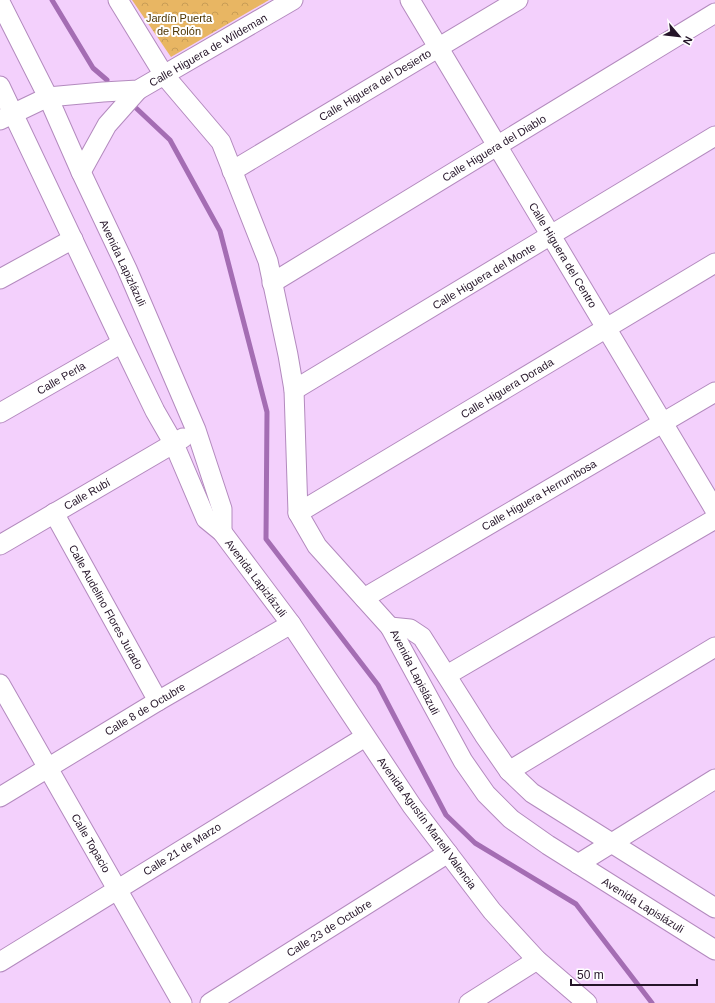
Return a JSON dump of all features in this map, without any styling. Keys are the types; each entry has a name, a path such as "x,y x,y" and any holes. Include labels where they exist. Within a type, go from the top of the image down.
{"street":[{"path":"118,0 164,75 221,142 268,261 294,390 298,513 317,546 390,627"},
{"name":"Calle Higuera de Wildeman","path":"6,117 48,97 138,90 292,0"},
{"name":"Calle Higuera del Centro","path":"410,0 715,510"},
{"name":"Calle Higuera del Desierto","path":"232,171 518,0"},
{"name":"Avenida Lapizlázuli","path":"0,2 48,97 81,172 127,269 196,430 222,509 222,532"},
{"name":"Calle Higuera del Diablo","path":"272,283 715,13"},
{"name":"Avenida Lapizlázuli","path":"0,86 6,117 73,239 122,343 174,444 206,519 222,532 291,624"},
{"path":"81,172 107,126 138,90"},
{"name":"Calle Higuera del Monte","path":"294,390 715,136"},
{"path":"0,279 73,239"},
{"name":"Calle Higuera Dorada","path":"298,513 715,263"},
{"name":"Calle Perla","path":"0,413 122,343"},
{"name":"Calle Higuera Herrumbosa","path":"364,598 715,392"},
{"name":"Calle Rubí","path":"0,545 196,430"},
{"name":"Calle Audelino Flores Jurado","path":"54,513 158,701"},
{"path":"447,675 715,519"},
{"name":"Calle 8 de Octubre","path":"0,797 158,701 291,624"},
{"name":"Avenida Agustín Martell Valencia","path":"291,624 412,806 492,911 537,960 587,1003"},
{"name":"Avenida Lapislázuli","path":"390,627 410,629 422,637 484,735 509,771 532,793 715,908"},
{"name":"Avenida Lapislázuli","path":"390,627 463,761 486,794 511,819 578,864 715,950"},
{"path":"509,771 715,647"},
{"name":"Calle Topacio","path":"0,684 182,1003"},
{"name":"Calle 21 de Marzo","path":"0,962 365,737"},
{"path":"578,864 715,779"},
{"name":"Calle 23 de Octubre","path":"210,1003 448,853"},
{"path":"469,1003 537,960"}],"green space":[{"name":"Jardín Puerta de Rolón","path":"132,0 269,0 171,57"}],"waterway":[{"path":"52,0 93,68 107,80"},
{"path":"136,108 170,140 220,231 267,412 266,539 378,685 446,815 475,843 576,904 652,1003"}]}
